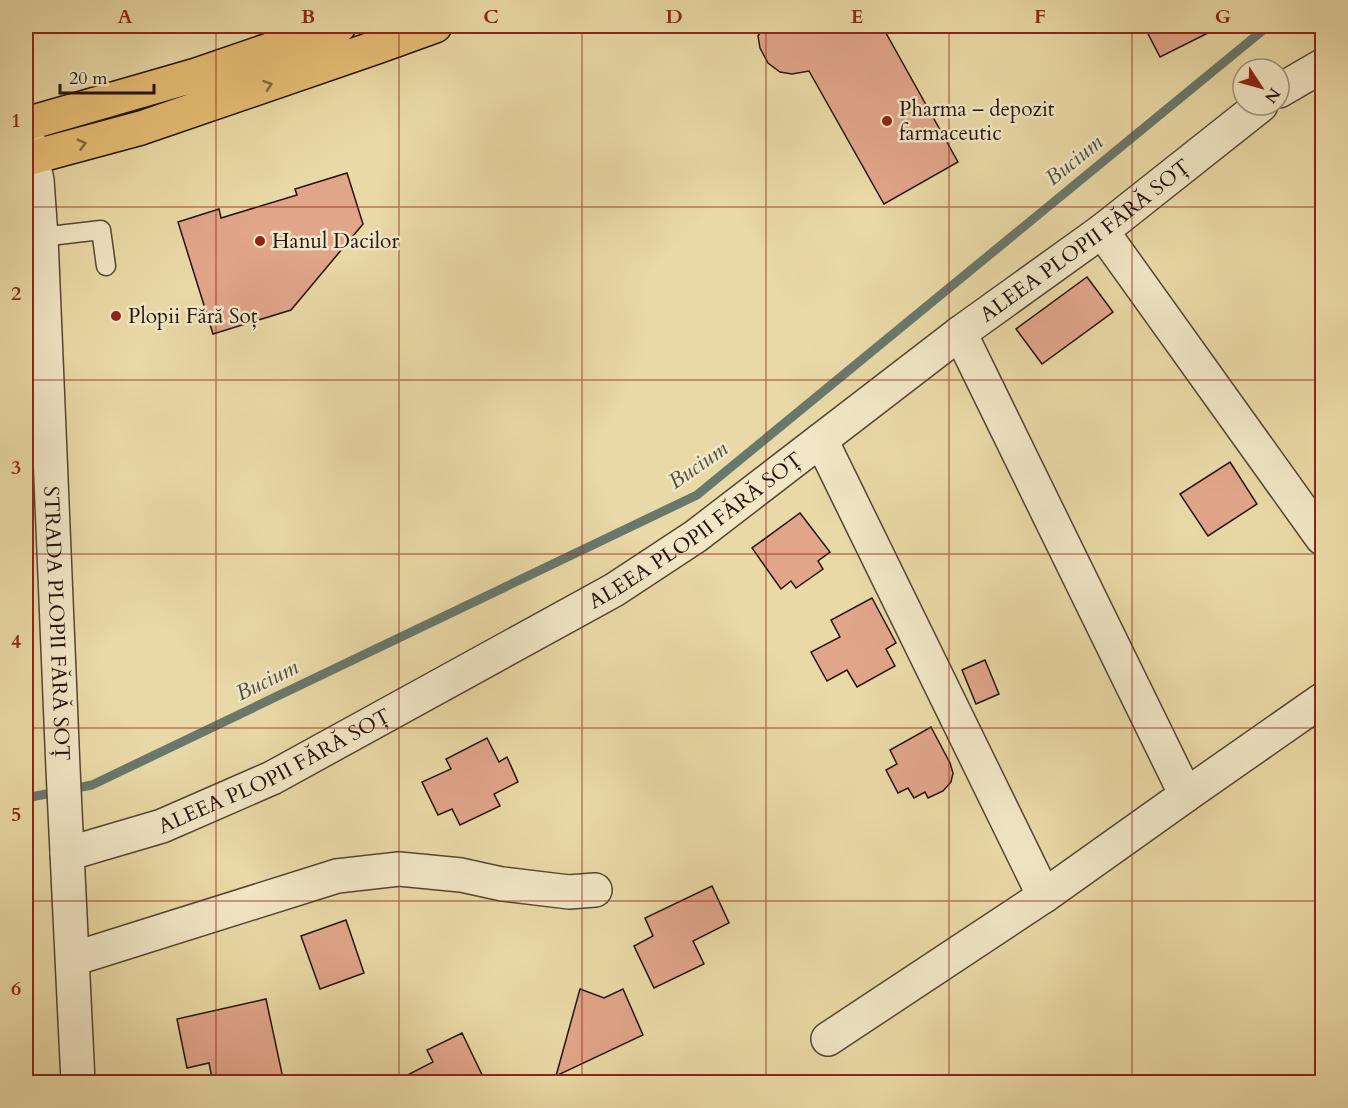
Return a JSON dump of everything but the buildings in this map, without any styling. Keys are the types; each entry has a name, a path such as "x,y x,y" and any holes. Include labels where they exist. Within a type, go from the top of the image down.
{"main road":[{"path":"26,124 196,75 339,26"},
{"path":"28,149 141,128 435,26"}],"street":[{"path":"1291,84 1323,66"},
{"name":"ALEEA PLOPII FĂRĂ SOȚ","path":"67,854 162,826 283,772 614,590 696,536 960,333 1102,231 1246,117"},
{"name":"STRADA PLOPII FĂRĂ SOȚ","path":"28,149 37,180 41,237 78,1083"},
{"path":"1102,231 1323,538"},
{"path":"960,333 1186,795"},
{"path":"821,440 1044,896"},
{"path":"828,1039 1044,896 1323,700"},
{"path":"74,959 337,876 399,869 461,875 502,884 569,891 595,890"}],"lane":[{"path":"41,237 101,230 106,266"}],"waterway":[{"name":"Bucium","path":"26,798 92,785 697,495 1268,26"}],"place":[{"name":"Pharma – depozit farmaceutic","path":"887,121"},
{"name":"Hanul Dacilor","path":"260,241"},
{"name":"Plopii Fără Soț","path":"116,316"}]}
